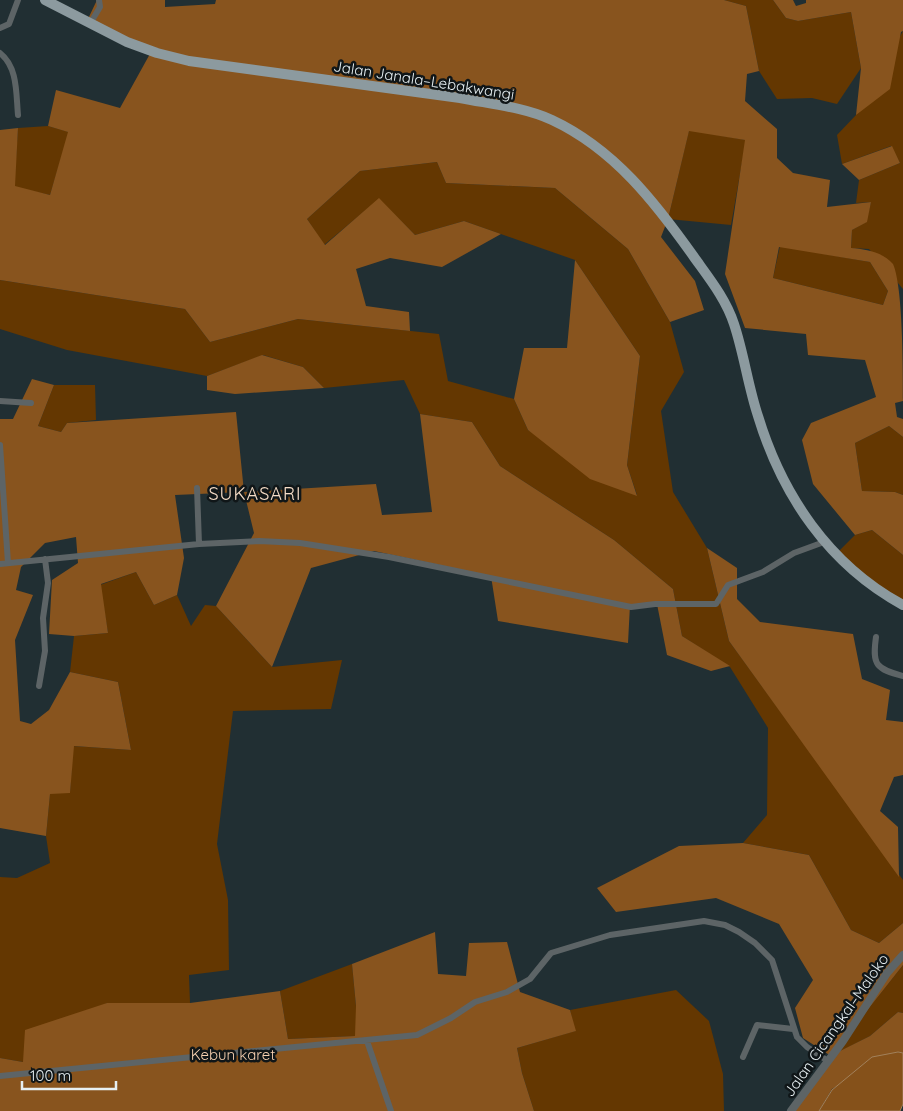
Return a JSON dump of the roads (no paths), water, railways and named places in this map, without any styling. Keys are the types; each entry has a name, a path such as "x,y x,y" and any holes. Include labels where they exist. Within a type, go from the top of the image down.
{"main road":[{"name":"Jalan Janala–Lebakwangi","path":"45,0 127,42 157,53 189,61 460,98 537,115 551,120 595,145 623,168 644,192 675,230 727,306 741,347 757,414 765,437 800,510 824,542 884,595 903,605"}],"street":[{"path":"0,28 9,24 18,0"},
{"path":"91,22 100,7 99,0"},
{"path":"0,53 8,59 15,80 18,116"},
{"path":"0,401 31,403"},
{"path":"0,445 8,563"},
{"path":"197,488 199,544"},
{"path":"0,564 199,544 259,541 300,543 409,561 631,607 655,604 716,604 728,585 763,572 794,553 824,542"},
{"path":"39,686 45,651 43,618 48,583 45,559"},
{"path":"876,637 873,657 878,665 885,671 903,676"},
{"path":"0,1076 418,1035 451,1018 475,1002 507,992 530,979 551,953 610,935 704,922 725,926 738,932 755,943 772,960 793,1029 807,1047 828,1061"},
{"name":"Jalan Cicangkal–Maloko","path":"793,1111 887,973 903,955"},
{"path":"743,1057 756,1025 793,1029"},
{"path":"367,1041 391,1111"}],"district":[{"name":"SUKASARI","path":"255,493"}],"park label":[{"name":"Kebun karet","path":"233,1054"}]}
